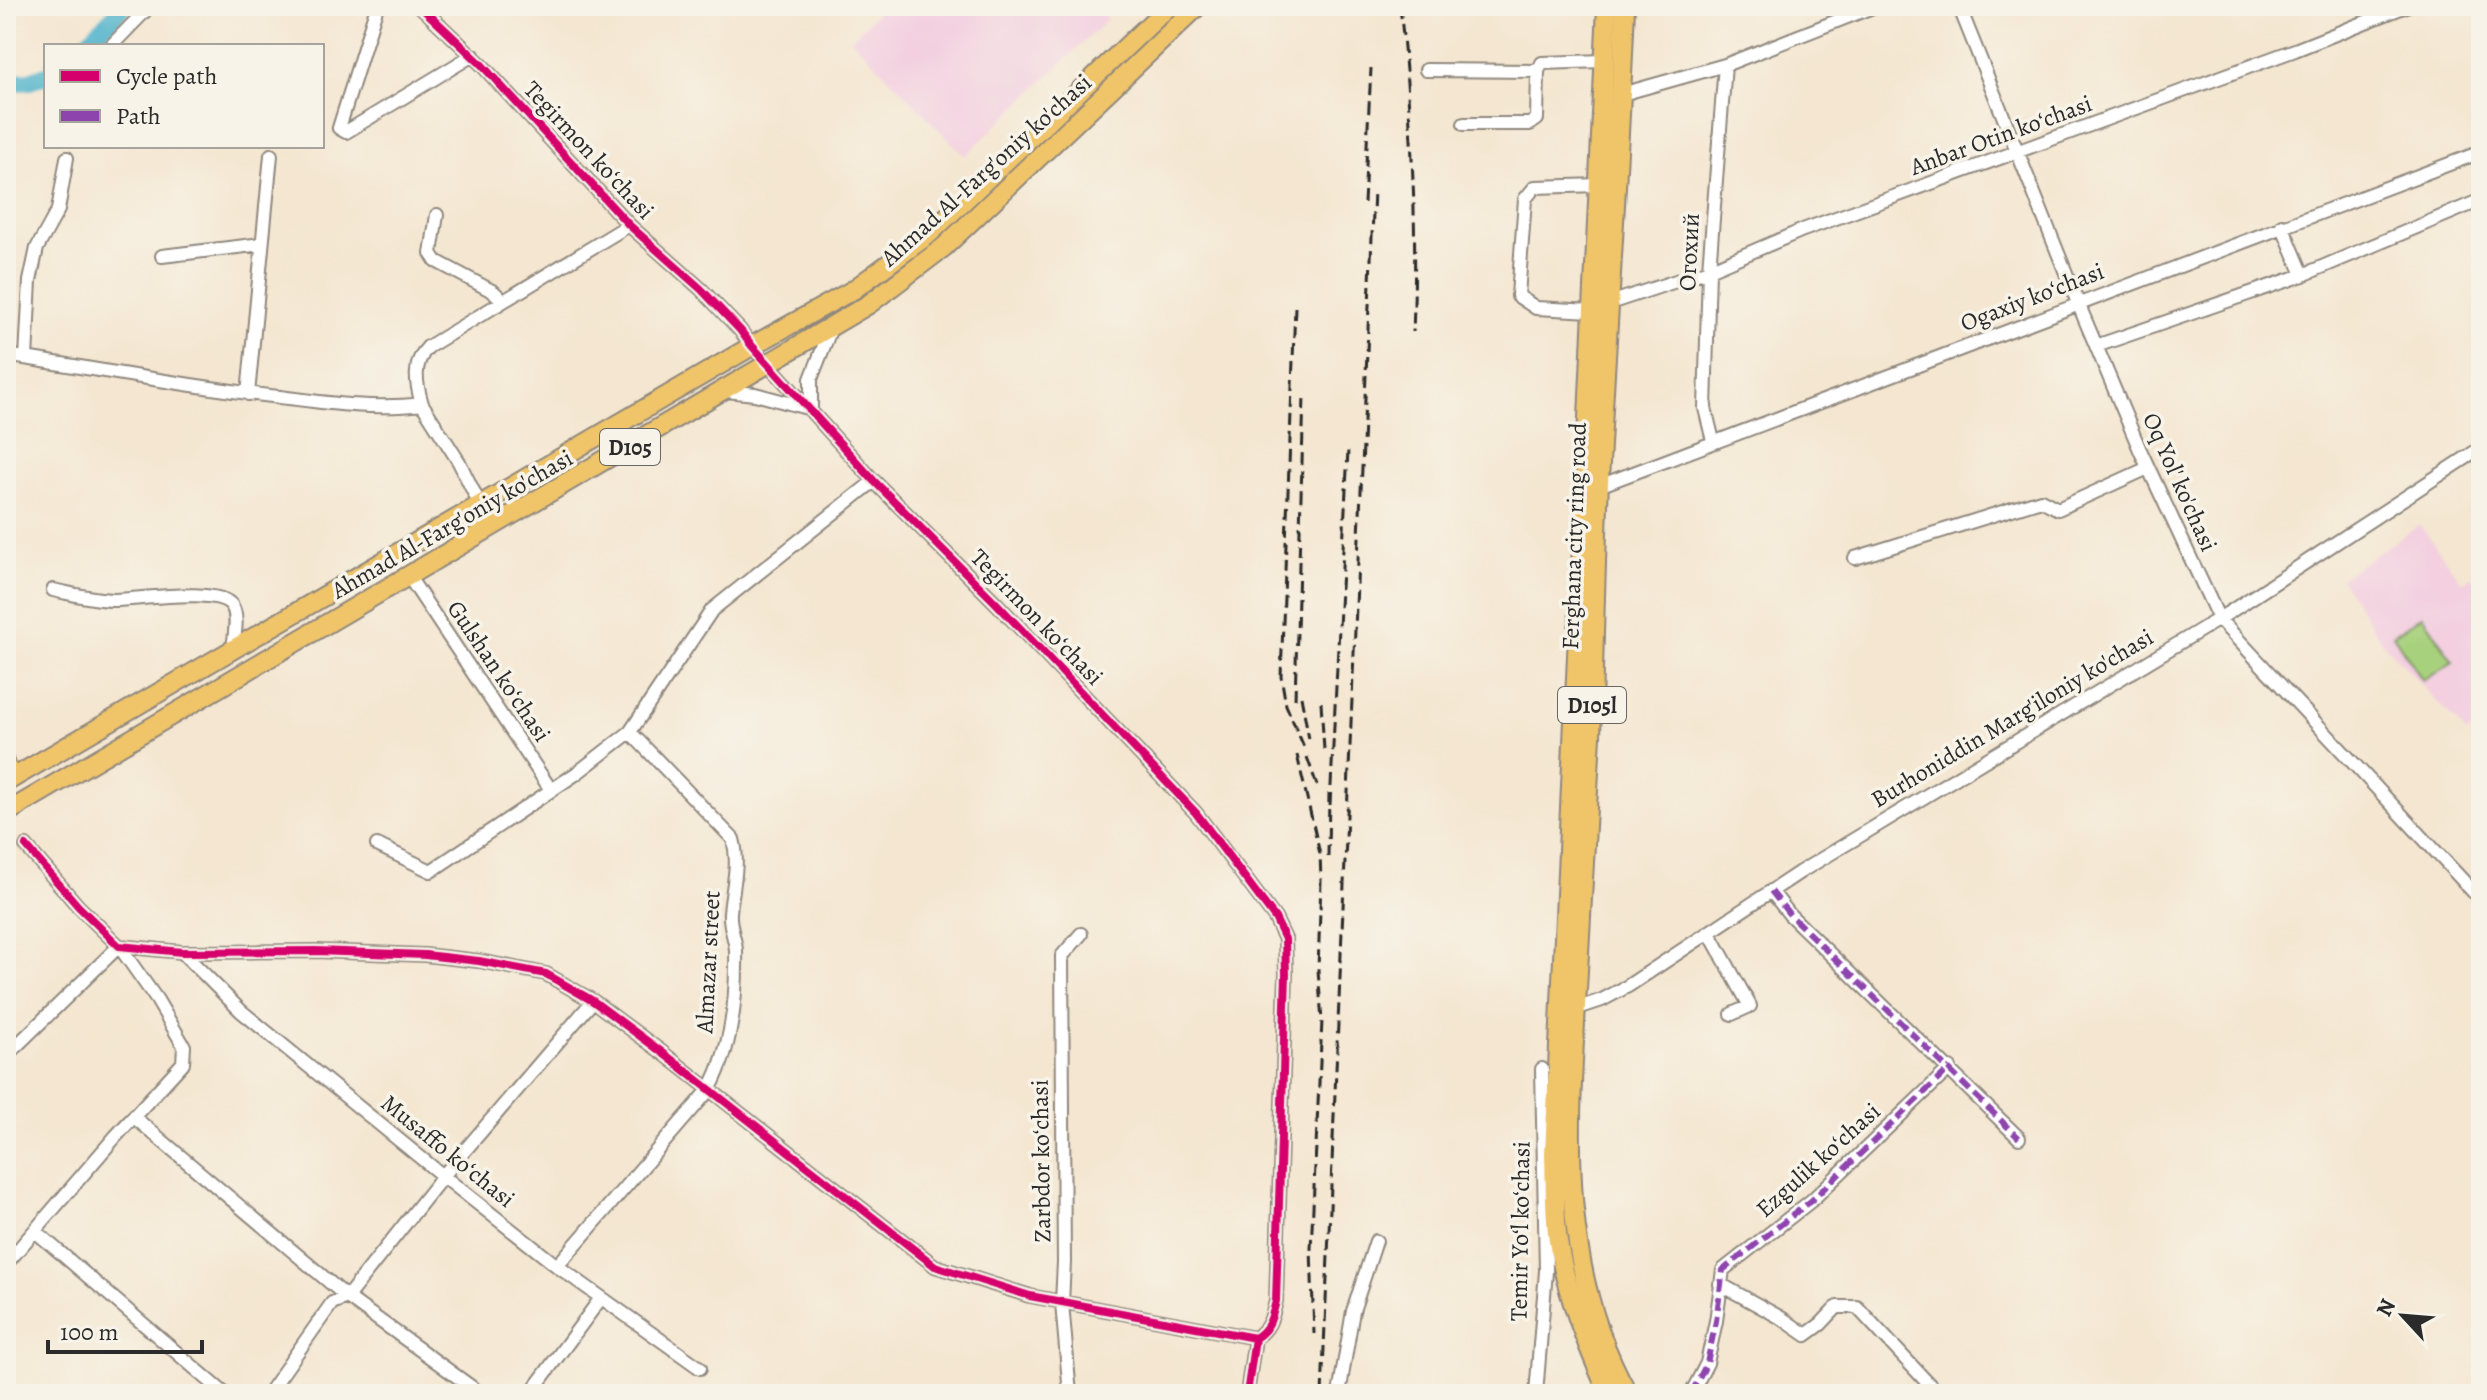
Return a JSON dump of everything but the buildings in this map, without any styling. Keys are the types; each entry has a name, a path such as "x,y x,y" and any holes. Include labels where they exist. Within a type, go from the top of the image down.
{"highway":[{"name":"Ahmad Al-Farg'oniy ko'chasi","path":"8,774 233,649 853,290 929,234 1169,6"},
{"name":"Ahmad Al-Farg'oniy ko'chasi","path":"6,813 770,365 879,297 944,247 1198,6"},
{"name":"Ferghana city ring road","path":"1607,6 1604,61 1612,96 1567,1011 1571,1202 1576,1238 1594,1312 1609,1355 1628,1394"},
{"name":"Ferghana city ring road","path":"1609,1394 1577,1315 1558,1242 1554,1154 1591,735 1599,486 1599,185 1625,6"},
{"path":"8,774 29,799"}],"street":[{"path":"113,44 150,6"},
{"path":"377,6 339,128 346,132 473,55"},
{"name":"Tegirmon koʻchasi","path":"420,6 473,55 629,225 701,289 874,481 997,604 1196,813 1275,918 1285,939 1276,1301 1271,1322 1263,1334 1255,1338 1247,1394"},
{"path":"1612,96 1725,65 1875,6"},
{"name":"Oq Yol' ko'chasi","path":"1959,6 2096,346 2148,468 2219,619 2481,900"},
{"name":"Anbar Otin koʻchasi","path":"1601,307 1709,270 1803,230 2295,50 2406,6"},
{"path":"1464,124 1530,124 1537,119 1538,71 1542,63 1604,61"},
{"name":"Огохий","path":"1713,441 1705,408 1709,270 1725,65"},
{"path":"1426,70 1538,71"},
{"name":"Ogaxiy koʻchasi","path":"1599,486 2481,152"},
{"path":"248,394 271,155"},
{"path":"26,358 30,281 37,248 58,210 67,158"},
{"path":"1599,185 1535,187 1525,199 1518,296 1536,308 1601,307"},
{"path":"2096,346 2303,275 2481,200"},
{"path":"437,215 431,253 436,261 494,292 503,301"},
{"path":"480,505 459,462 422,404 416,382 421,353 629,225"},
{"path":"2282,225 2303,275"},
{"path":"162,256 262,244"},
{"path":"726,391 755,394 811,409 811,379 831,328"},
{"path":"6,355 248,394 340,404 398,407 422,404"},
{"name":"Burhoniddin Marg'iloniy ko'chasi","path":"1567,1011 1628,986 1771,891 2219,619 2481,448"},
{"path":"1855,558 2041,500 2058,509 2148,468"},
{"path":"377,845 431,871 577,773 630,732 712,610 874,481"},
{"name":"Gulshan koʻchasi","path":"409,577 551,790"},
{"path":"53,590 113,600 202,594 226,601 235,617 233,649"},
{"name":"Almazar street","path":"557,1266 709,1090 719,1071 731,1030 736,949 730,917 738,854 733,839 630,732"},
{"path":"6,1264 183,1063 184,1046 157,1000 119,946 78,906 26,846"},
{"path":"1771,891 1790,915 2019,1138"},
{"path":"1709,932 1750,1006 1732,1014"},
{"name":"Zarbdor koʻchasi","path":"1070,1394 1062,1303 1062,956 1081,934"},
{"path":"6,1056 119,946 182,952 316,951 425,955 479,961 546,974 593,1001 747,1117 836,1191 935,1266 966,1278 1062,1303 1255,1338"},
{"name":"Musaffo koʻchasi","path":"182,952 241,1011 443,1176 557,1266 700,1368"},
{"path":"268,1394 332,1303 347,1297 443,1176 593,1001"},
{"name":"Ezgulik koʻchasi","path":"1720,1284 1723,1270 1812,1200 1950,1068"},
{"name":"Temir Yoʻl koʻchasi","path":"1536,1394 1546,1271 1542,1069"},
{"path":"134,1117 347,1297 481,1394"},
{"path":"35,1231 225,1394"},
{"path":"1339,1394 1353,1311 1376,1241"},
{"path":"1691,1394 1707,1363 1720,1284 1806,1335 1837,1307 1857,1307 1938,1394"},
{"path":"530,1394 601,1298"}],"shaded area":[{"path":"884,6 1095,6 1108,19 965,156 851,39"},
{"path":"2420,525 2462,582 2471,577 2481,588 2481,722 2467,734 2382,642 2340,578"}],"green space":[{"path":"2423,615 2453,662 2423,681 2393,635"}],"waterway":[{"path":"86,44 124,6"},
{"path":"6,83 30,81 44,76"}],"railway":[{"path":"1400,6 1412,169 1415,250 1413,332"},
{"path":"1364,203 1371,68"},
{"path":"1322,1394 1374,190"},
{"path":"1295,307 1281,676 1286,705 1304,747"},
{"path":"1295,699 1304,395"},
{"path":"1330,805 1348,450"},
{"path":"1301,696 1309,739"},
{"path":"1321,702 1324,750"},
{"path":"1297,755 1320,854 1321,880 1318,970 1322,1021 1311,1249 1314,1334"},
{"path":"1307,757 1319,791"},
{"path":"1328,857 1329,793"}],"marked path":[{"path":"1771,891 1790,915 2019,1138"},
{"path":"1691,1394 1707,1363 1723,1270 1812,1200 1950,1068"}],"cycle path":[{"path":"420,6 481,64 629,225 701,289 874,481 997,604 1196,813 1275,918 1285,939 1286,974 1276,1301 1267,1327 1255,1338 1247,1394"},
{"path":"26,846 78,906 119,946 182,952 316,951 425,955 479,961 546,974 593,1001 663,1053 935,1266 1030,1296 1255,1338"}]}
